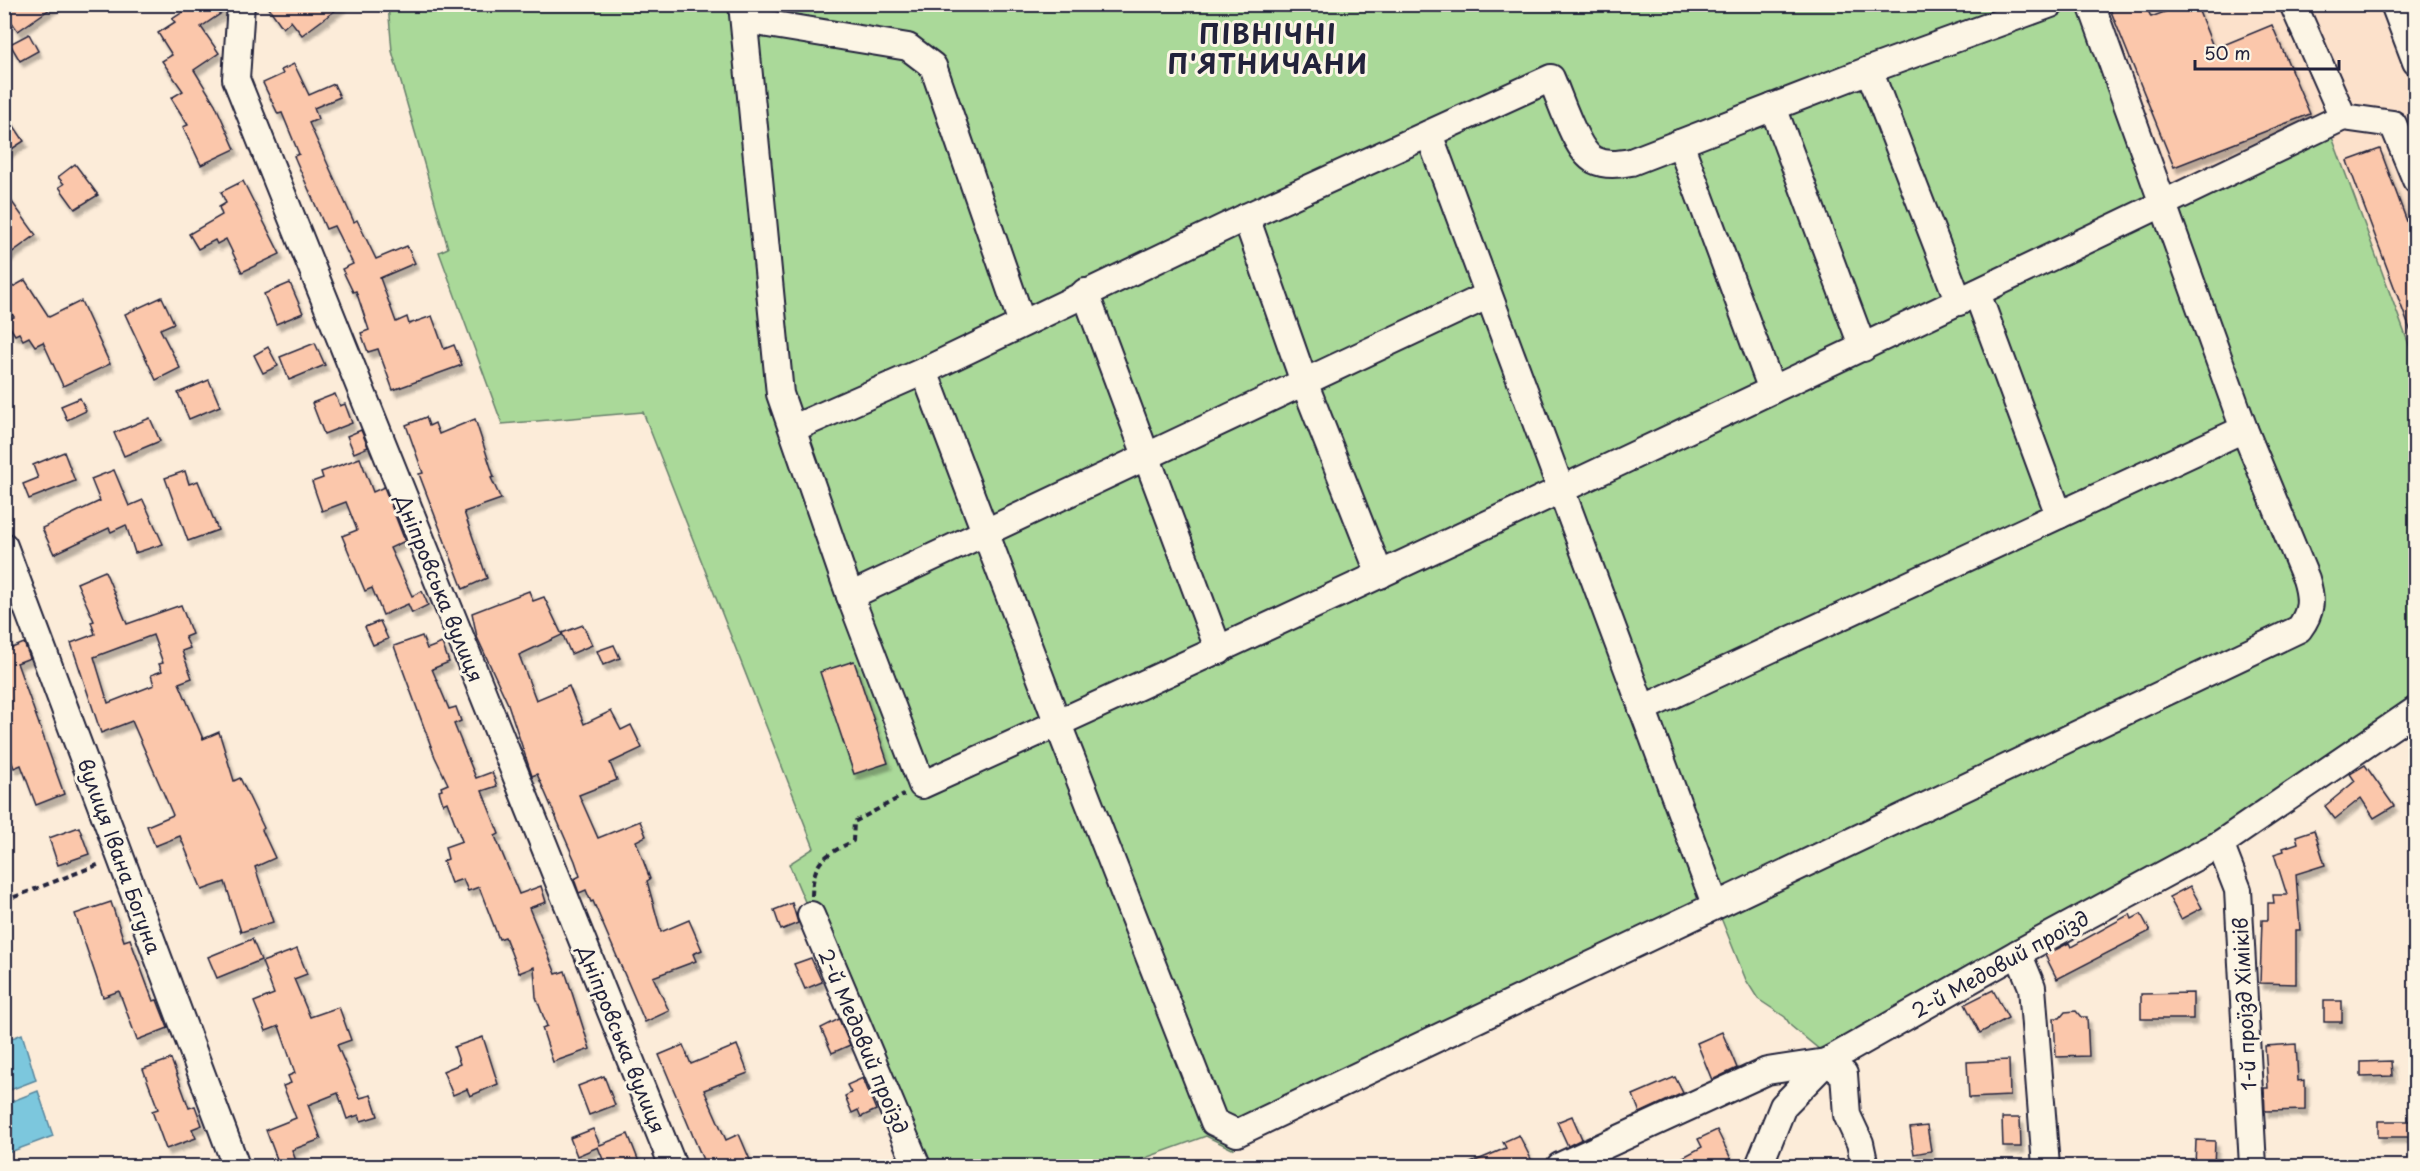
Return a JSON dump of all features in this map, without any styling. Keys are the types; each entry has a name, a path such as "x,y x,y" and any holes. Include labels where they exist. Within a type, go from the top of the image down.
{"street":[{"name":"Дніпровська вулиця","path":"241,4 236,79 673,1167"},
{"path":"794,428 924,371 1085,292 1551,78 1582,151 1593,160 1618,164 1631,162 1869,70 2051,4"},
{"path":"924,371 1058,724 1214,1122 1238,1133 1715,904 2299,629 2308,617 2310,593 2244,429 2091,4"},
{"path":"2293,4 2343,117"},
{"path":"2394,4 2415,62"},
{"path":"1022,323 933,66 908,47 743,12 780,394 794,428 850,596 922,785 1219,651 1863,348 2343,117 2394,124 2415,180"},
{"path":"1869,70 1968,297 2059,515"},
{"path":"1773,107 1863,348"},
{"path":"1429,134 1487,296 1715,904"},
{"path":"1680,143 1773,390"},
{"path":"1246,217 1304,382 1380,575"},
{"path":"1085,292 1219,651"},
{"path":"850,596 1487,296"},
{"path":"1642,710 2244,429"},
{"name":"вулиця Івана Богуна","path":"4,546 236,1167"},
{"name":"2-й Медовий проїзд","path":"1560,1167 1767,1071 1826,1062 2018,953 2220,844 2415,710"},
{"name":"1-й проїзд Хіміків","path":"2220,844 2238,890 2253,1167"},
{"name":"2-й Медовий проїзд","path":"811,915 917,1167"},
{"path":"2018,953 2032,987 2046,1167"},
{"path":"1759,1167 1783,1106 1826,1062 1844,1074 1847,1115 1860,1143 1865,1167"}],"path":[{"path":"811,915 813,874 823,857 853,841 854,822 922,785"},
{"path":"4,901 120,856"}],"shaded area":[{"path":"2100,5 2382,5 2415,93 2415,361 2332,137 2173,186 2161,173"}],"green space":[{"path":"388,5 2100,5 2161,173 2173,186 2308,124 2332,137 2415,361 2415,699 2221,828 2013,941 1895,1010 1819,1049 1791,1026 1785,1017 1758,999 1746,980 1721,918 1232,1149 1206,1136 1123,1166 917,1166 789,864 814,848 643,412 502,424 439,252 448,248 392,51"}],"water":[{"path":"22,1034 36,1080 5,1092 5,1041"},
{"path":"38,1091 53,1136 5,1154 5,1104"}],"building":[{"path":"7,4 57,4 18,31 6,14 11,11"},
{"path":"195,4 226,4 226,10 201,27 219,53 194,70 215,104 235,149 201,165 183,127 188,125 171,98 183,91 162,61 172,55 158,33 175,22 172,19"},
{"path":"266,4 344,4 302,35 291,21 283,28"},
{"path":"2108,4 2145,4 2151,17 2186,4 2196,4 2214,49 2272,25 2310,114 2174,167"},
{"path":"29,34 38,51 20,61 10,44"},
{"path":"294,64 309,95 334,84 340,97 314,108 318,119 309,123 354,222 357,220 376,259 407,246 415,263 380,278 396,322 407,317 409,324 432,316 444,349 454,345 462,365 393,390 378,349 368,352 361,333 369,330 356,291 353,292 342,269 353,264 334,226 326,229 294,156 299,154 282,113 278,114 263,83 283,74 281,70"},
{"path":"4,111 24,141 4,154"},
{"path":"2380,149 2415,243 2414,340 2347,161"},
{"path":"75,164 98,195 75,209 59,187 64,184 58,177"},
{"path":"243,181 280,254 242,272 226,239 217,244 215,240 198,249 189,234 222,215 219,207 226,203 221,192"},
{"path":"4,191 36,235 4,258"},
{"path":"25,280 49,317 81,301 110,364 63,386 43,342 35,346 29,337 23,340 19,333 15,335 6,321 14,317 4,301 4,292"},
{"path":"290,283 303,313 276,324 264,294"},
{"path":"162,297 174,323 160,329 180,368 156,380 125,314"},
{"path":"315,343 325,365 289,380 280,357"},
{"path":"268,347 278,366 263,373 254,355"},
{"path":"209,380 220,406 189,419 178,393"},
{"path":"335,394 340,406 345,404 352,423 324,434 312,403"},
{"path":"80,398 86,411 67,420 61,406"},
{"path":"426,417 429,426 435,423 439,434 475,419 494,477 491,478 501,499 464,512 487,578 463,589 419,474 423,473 406,425"},
{"path":"150,418 160,441 124,456 114,433"},
{"path":"361,430 368,447 354,453 347,436"},
{"path":"64,452 75,481 29,499 23,484 38,478 33,465"},
{"path":"360,458 373,492 384,487 405,541 390,548 412,596 422,591 428,605 412,613 408,604 383,615 372,588 365,591 342,536 357,530 346,502 322,511 312,482 323,478 321,472"},
{"path":"114,470 129,506 143,500 163,544 135,553 126,525 111,532 109,528 54,554 42,528 100,501 91,479"},
{"path":"185,471 189,484 198,481 218,530 188,541 165,478"},
{"path":"105,571 127,624 181,605 192,634 185,637 190,648 182,651 192,678 179,683 203,739 219,732 234,781 240,778 264,828 262,830 275,858 255,867 273,922 241,932 225,882 202,890 180,836 155,846 147,826 173,815 132,721 101,733 71,643 95,634 91,622 94,621 77,583","holes":["153,635 163,663 159,664 162,671 151,675 154,685 108,703 94,657"]},
{"path":"529,591 533,601 544,597 562,635 519,655 536,700 569,686 584,724 611,711 621,730 631,725 642,748 610,763 617,780 579,795 598,838 640,821 646,836 636,841 650,879 647,881 661,932 689,920 702,950 693,954 696,961 653,977 669,1011 645,1022 593,901 591,902 586,890 579,893 574,879 580,876 575,861 537,774 532,776 508,704 477,637 472,613"},
{"path":"380,621 388,639 373,645 365,627"},
{"path":"583,625 592,645 571,654 562,633"},
{"path":"4,634 7,634 12,648 24,643 30,658 17,663 64,794 36,805 21,765 14,768 4,741"},
{"path":"422,636 427,649 442,643 449,662 432,669 449,709 456,707 461,721 454,724 476,778 492,772 497,786 482,791 499,834 495,836 519,894 541,886 546,902 529,908 556,974 565,971 590,1049 553,1062 542,1028 547,1026 536,997 534,967 519,973 505,937 499,939 479,887 468,891 463,879 451,883 443,861 448,859 445,847 462,841 447,802 443,804 439,791 442,790 441,787 448,784 435,757 394,646"},
{"path":"614,645 620,658 603,665 597,651"},
{"path":"854,661 888,763 854,774 820,672"},
{"path":"2365,765 2394,806 2374,818 2361,798 2335,819 2325,806 2355,781 2350,774"},
{"path":"79,827 89,854 58,865 49,838"},
{"path":"2314,830 2325,865 2296,874 2300,930 2296,930 2296,984 2260,983 2262,920 2268,920 2268,903 2274,903 2273,895 2287,895 2274,854 2298,843 2296,836"},
{"path":"2190,886 2202,908 2181,919 2169,897"},
{"path":"111,902 124,941 130,939 153,1001 157,1000 168,1028 137,1040 119,991 103,997 75,914"},
{"path":"792,903 798,923 781,930 774,910"},
{"path":"2130,914 2132,919 2141,914 2150,931 2057,979 2045,955 2069,943 2071,947"},
{"path":"252,939 261,960 217,978 208,957"},
{"path":"297,949 307,974 294,979 310,1017 339,1007 351,1040 337,1045 360,1098 371,1095 378,1116 361,1121 359,1115 347,1119 338,1093 308,1105 321,1139 292,1150 296,1161 280,1167 266,1130 296,1118 283,1086 291,1083 288,1076 295,1073 279,1026 266,1031 254,1002 274,994 262,962"},
{"path":"811,958 822,982 805,989 794,964"},
{"path":"1993,990 2008,1018 1980,1033 1965,1004"},
{"path":"2193,993 2193,1019 2141,1019 2141,994"},
{"path":"2324,1001 2342,1001 2342,1022 2324,1022"},
{"path":"2076,1011 2081,1017 2087,1017 2089,1056 2056,1057 2054,1018 2060,1018 2065,1012"},
{"path":"839,1019 850,1045 832,1053 821,1028"},
{"path":"1722,1032 1737,1068 1712,1080 1697,1043"},
{"path":"483,1037 498,1084 470,1096 467,1089 453,1095 443,1071 460,1064 454,1047"},
{"path":"2296,1044 2298,1081 2305,1080 2305,1110 2265,1111 2264,1088 2268,1088 2265,1046"},
{"path":"683,1045 691,1064 737,1045 748,1073 704,1090 726,1140 739,1134 753,1167 706,1167 659,1055"},
{"path":"171,1059 189,1108 195,1106 202,1125 192,1129 196,1138 166,1149 152,1111 158,1109 143,1069"},
{"path":"2009,1060 2010,1096 1969,1098 1967,1062"},
{"path":"2391,1061 2392,1076 2361,1077 2361,1062"},
{"path":"604,1076 615,1105 589,1115 578,1086"},
{"path":"1675,1077 1683,1093 1640,1113 1633,1095"},
{"path":"863,1078 876,1110 861,1117 858,1110 852,1113 845,1096 851,1093 847,1085"},
{"path":"1572,1116 1582,1139 1568,1146 1557,1122"},
{"path":"2002,1118 2020,1118 2021,1147 2003,1147"},
{"path":"2378,1121 2415,1121 2415,1137 2378,1137"},
{"path":"1927,1126 1931,1151 1914,1154 1910,1128"},
{"path":"593,1129 600,1145 628,1134 641,1167 606,1167 598,1147 577,1156 570,1138"},
{"path":"1717,1130 1735,1167 1665,1167 1702,1147 1698,1139"},
{"path":"1519,1135 1535,1167 1461,1167 1506,1148 1503,1142"},
{"path":"2196,1140 2215,1141 2214,1167 2195,1167"}],"district":[{"name":"ПІВНІЧНІ П'ЯТНИЧАНИ","path":"1268,48"}]}
